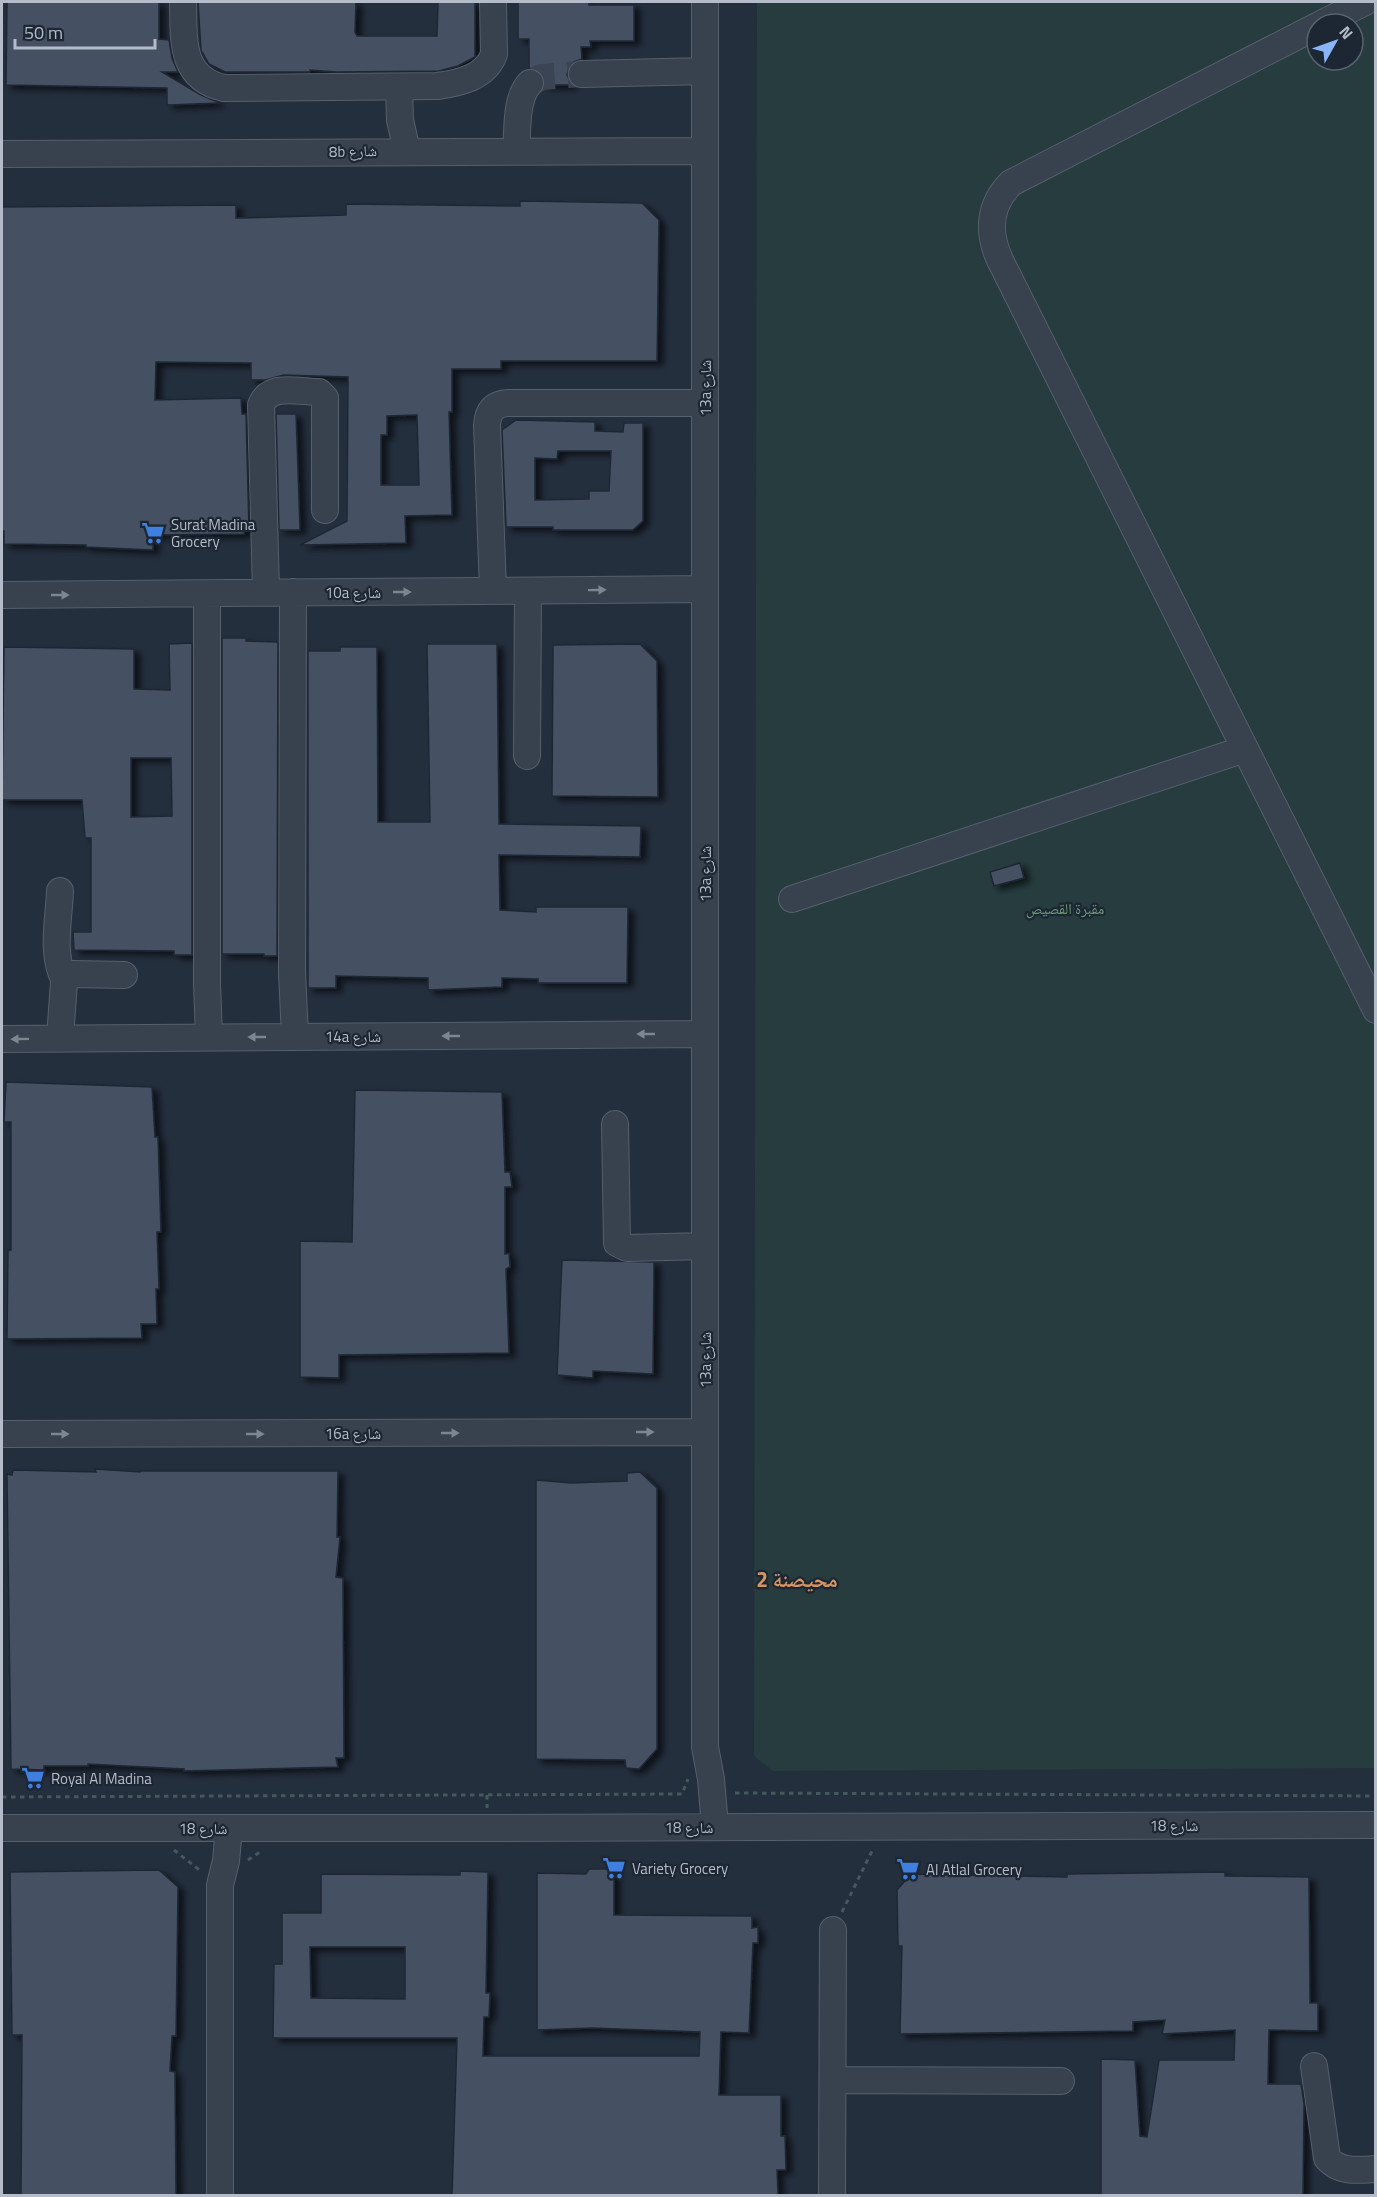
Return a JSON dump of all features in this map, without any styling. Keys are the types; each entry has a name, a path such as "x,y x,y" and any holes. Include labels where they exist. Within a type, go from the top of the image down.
{"street":[{"path":"183,2 185,50 188,59 196,74 216,87 224,88 399,87 447,85 467,79 484,70 495,54 493,2"},
{"name":"13a شارع","path":"705,2 705,1747 700,1766 705,1827"},
{"path":"1345,12 1365,2"},
{"path":"1373,2 1376,7"},
{"path":"1305,32 1021,177 1004,190 998,200 992,219 993,239 1000,260 1376,1010"},
{"path":"582,74 705,71"},
{"path":"516,151 521,100 525,88 530,83"},
{"path":"399,87 400,120 407,151"},
{"name":"8b شارع","path":"2,154 704,150"},
{"path":"266,592 261,405 271,392 319,392 325,398 325,510"},
{"path":"494,591 488,418 495,406 508,403 705,403"},
{"name":"10a شارع","path":"2,595 705,590"},
{"path":"526,756 528,591"},
{"path":"293,592 292,972 295,1037"},
{"path":"207,595 207,983 210,1037"},
{"path":"792,899 1245,748"},
{"path":"60,891 57,954 64,979 60,1038"},
{"path":"64,979 73,974 124,975"},
{"name":"14a شارع","path":"2,1039 705,1034"},
{"path":"615,1124 617,1243 627,1248 705,1246"},
{"name":"16a شارع","path":"2,1434 705,1432"},
{"name":"شارع 18","path":"2,1828 1376,1824"},
{"path":"220,2196 220,1886 213,1856 221,1828"},
{"path":"832,2196 833,1930"},
{"path":"1314,2066 1327,2158 1331,2164 1342,2169 1376,2169"},
{"path":"833,2080 1061,2081"}],"path":[{"path":"833,1930 873,1849"}],"green space":[{"name":"مقبرة القصيص","path":"757,2 1375,2 1375,1768 773,1771 754,1756"}],"building":[{"path":"7,2 159,2 159,39 169,40 172,58 178,72 162,72 201,95 220,103 167,105 167,88 6,85"},
{"path":"198,2 356,2 355,32 357,36 437,36 438,2 475,2 475,57 458,66 439,71 225,72 209,64 201,50"},
{"path":"518,2 589,2 589,5 634,5 634,41 590,41 591,47 581,47 582,59 569,67 567,75 572,85 545,85 544,78 539,71 529,68 529,39 518,39"},
{"path":"520,201 642,203 659,220 657,361 501,361 501,369 452,369 452,412 449,412 452,515 405,516 406,543 300,545 347,521 348,377 284,375 265,380 251,380 251,363 156,362 155,400 241,398 242,414 246,414 249,530 244,529 244,534 153,535 153,550 86,547 86,545 4,544 4,531 2,531 2,207 236,205 236,218 241,218 346,215 346,204 520,206","holes":["417,415 419,485 381,485 381,435 387,435 387,416"]},
{"path":"276,414 296,414 300,530 279,530"},
{"path":"516,420 595,422 595,431 623,432 624,423 643,423 643,521 633,530 553,530 553,527 506,527 502,430","holes":["558,451 611,451 609,491 589,491 589,499 535,500 535,458 557,459"]},
{"path":"222,638 278,642 277,956 222,954"},
{"path":"192,643 192,955 174,955 174,951 74,950 73,932 91,932 91,838 85,838 82,800 2,800 4,647 134,649 134,689 170,690 169,644","holes":["131,758 171,758 172,816 131,817"]},
{"path":"427,644 497,644 499,824 641,826 640,857 499,855 500,910 536,912 536,907 628,907 627,983 538,983 538,979 502,978 502,987 428,990 428,978 336,976 336,988 308,988 308,651 340,651 340,647 377,647 378,822 430,822"},
{"path":"640,644 657,661 658,797 552,796 553,645"},
{"path":"1020,863 1024,878 994,886 990,872"},
{"path":"6,1082 152,1087 155,1137 158,1137 161,1232 157,1232 159,1289 156,1289 157,1324 141,1324 142,1338 7,1339 8,1250 11,1250 11,1122 4,1122"},
{"path":"355,1090 502,1092 505,1172 510,1172 512,1187 505,1187 505,1254 509,1253 510,1267 506,1269 509,1353 339,1355 339,1378 300,1377 300,1241 352,1242"},
{"path":"562,1260 654,1262 653,1374 593,1371 593,1378 557,1375"},
{"path":"95,1469 140,1472 338,1471 337,1537 340,1537 336,1577 343,1578 344,1758 336,1758 338,1767 184,1771 184,1769 88,1764 88,1766 44,1766 44,1770 11,1769 7,1474 12,1475 13,1470 96,1472"},
{"path":"640,1472 657,1488 657,1749 639,1769 626,1768 625,1760 536,1759 536,1480 571,1483 627,1481 627,1473"},
{"path":"589,1869 614,1869 614,1915 752,1916 752,1928 758,1927 758,1943 753,1943 749,2033 721,2032 719,2095 781,2095 781,2136 785,2136 786,2170 777,2170 778,2195 452,2196 457,2038 273,2038 274,1964 282,1964 282,1913 321,1913 321,1874 460,1875 460,1871 488,1872 486,1993 490,1993 489,2017 484,2017 483,2056 699,2056 700,2032 592,2028 537,2030 537,1873 586,1874","holes":["310,1947 405,1947 405,1999 311,1998"]},
{"path":"159,1870 178,1887 176,2036 172,2036 170,2071 175,2072 176,2196 21,2196 22,2035 12,2035 10,1872"},
{"path":"1225,1872 1225,1876 1309,1877 1310,2003 1318,2003 1318,2031 1269,2030 1268,2084 1301,2084 1304,2104 1303,2196 1101,2196 1101,2059 1135,2060 1140,2136 1147,2137 1159,2060 1234,2060 1235,2030 1162,2034 1165,2020 1133,2022 1133,2031 900,2034 902,1946 898,1946 897,1890 911,1874 1067,1877 1067,1874"}],"tunnel":[{"path":"530,83 542,77 582,74"}],"place":[{"name":"Surat Madina Grocery","path":"153,533"},
{"name":"Royal Al Madina","path":"33,1778"},
{"name":"Variety Grocery","path":"614,1868"},
{"name":"Al Atlal Grocery","path":"908,1869"}],"district":[{"name":"محيصنة 2","path":"797,1579"}]}
